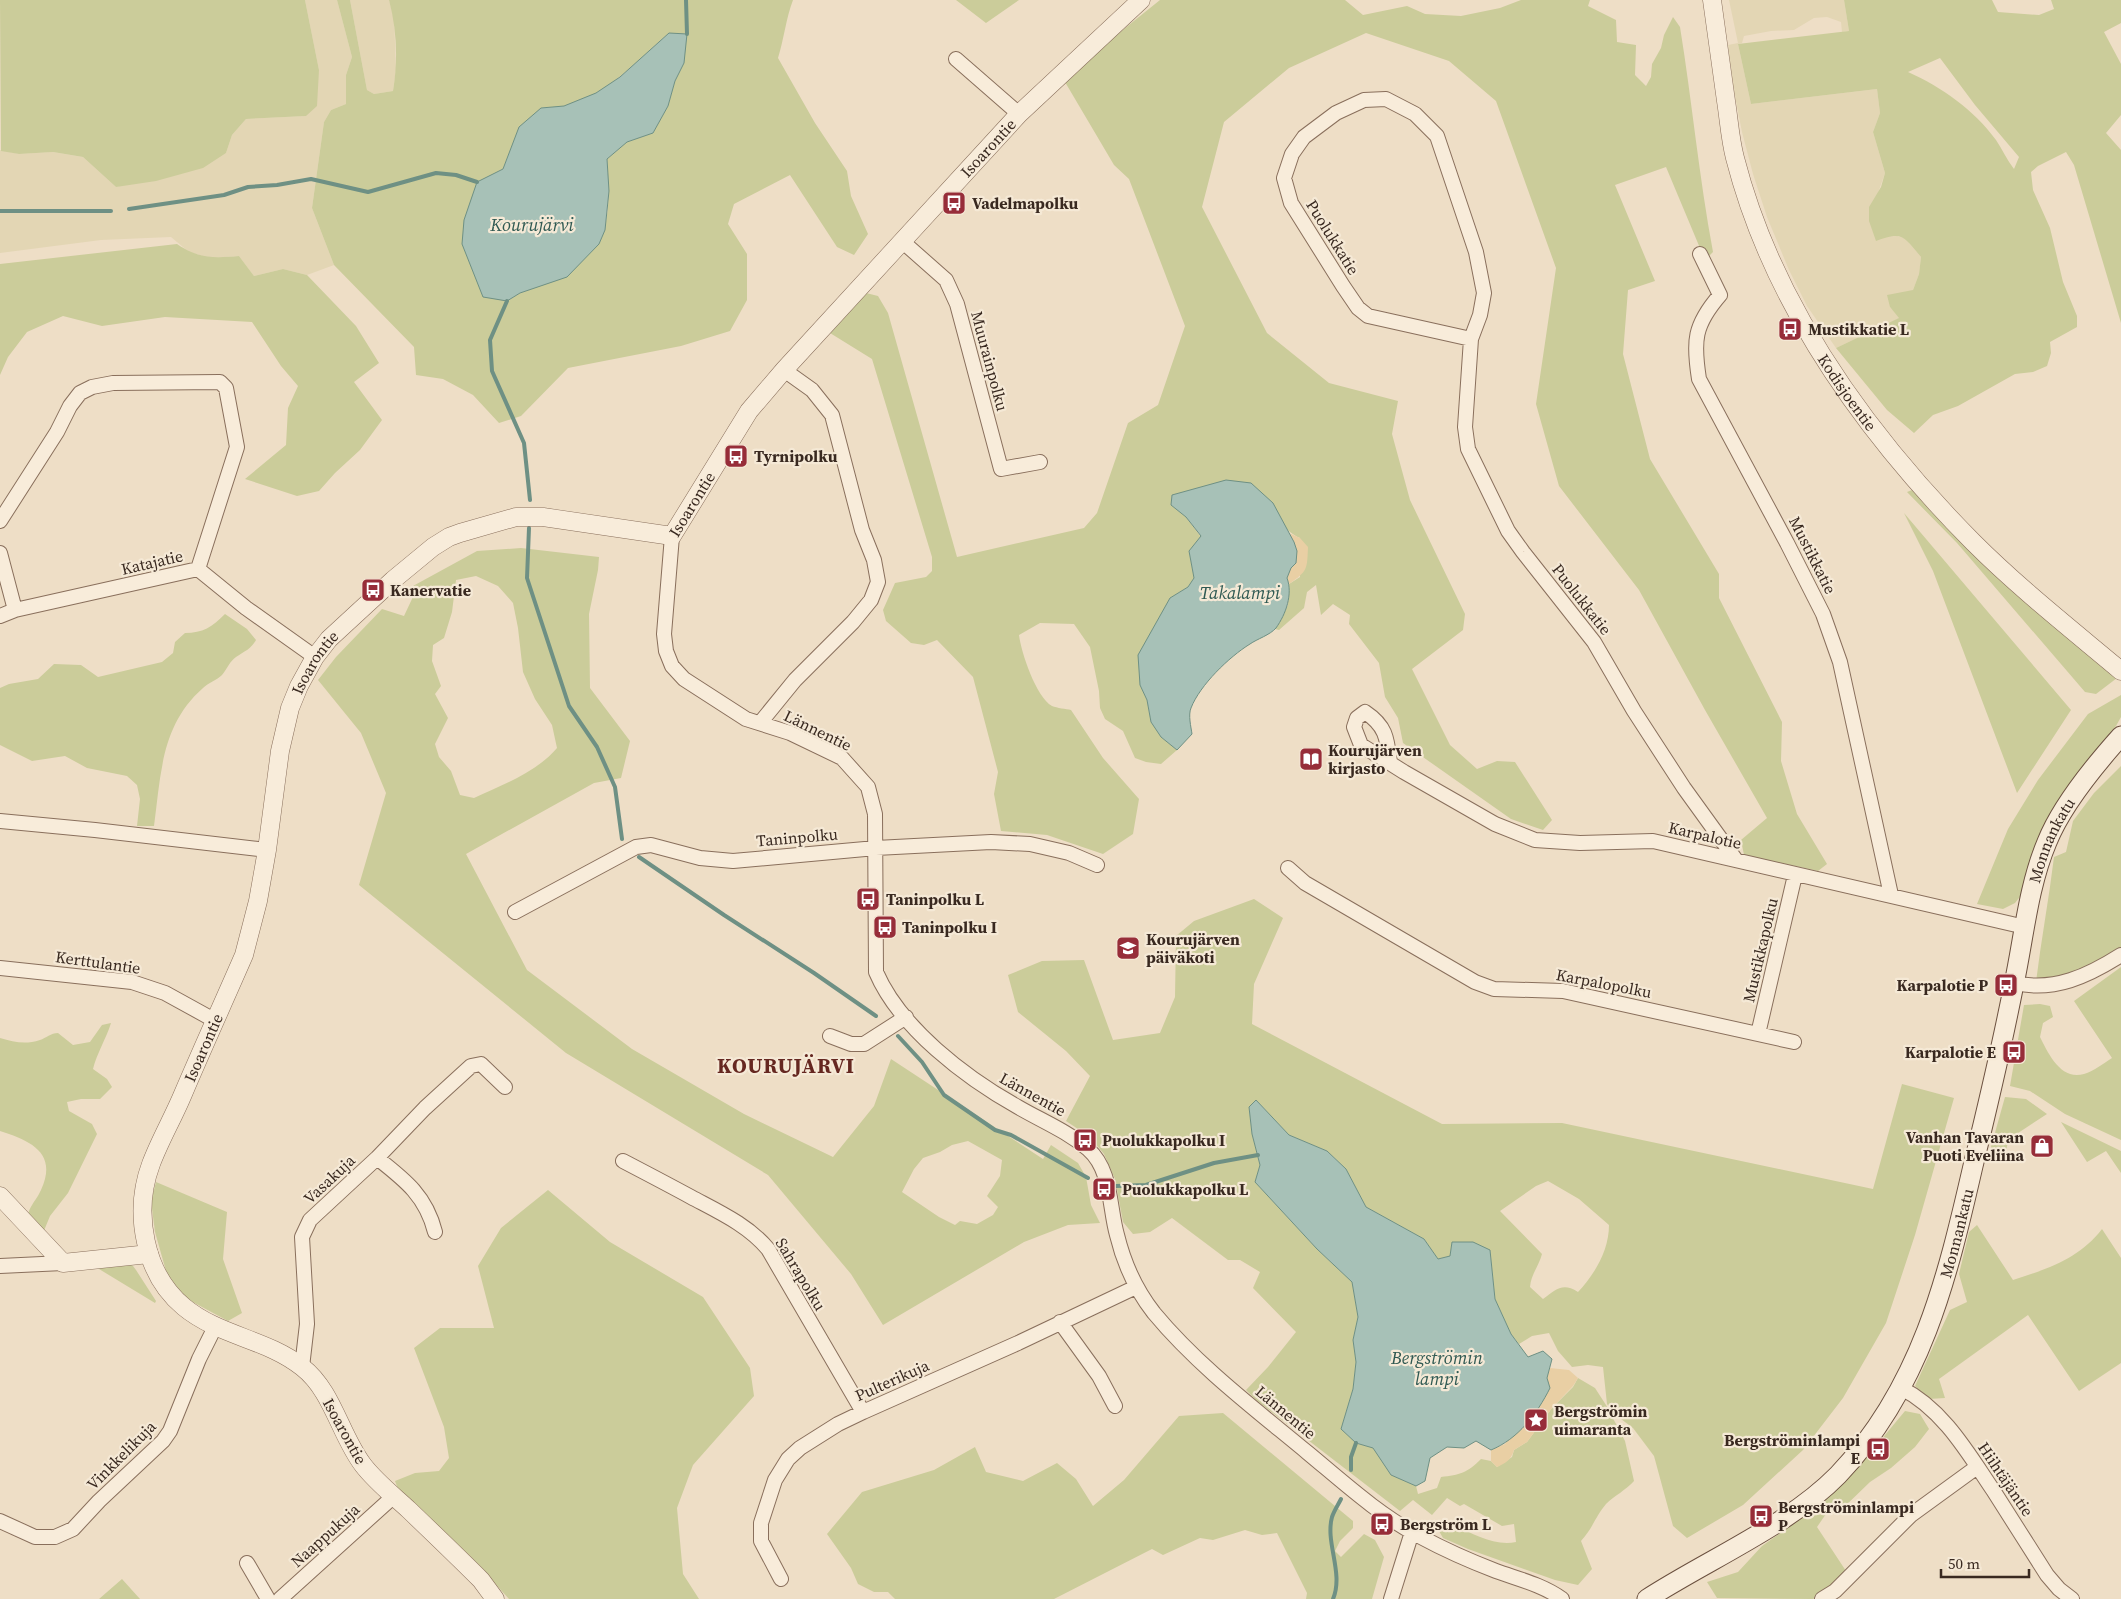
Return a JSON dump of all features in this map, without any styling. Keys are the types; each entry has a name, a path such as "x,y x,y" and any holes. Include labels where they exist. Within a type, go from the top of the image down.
{"main road":[{"name":"Monnankatu","path":"1647,1599 1809,1501 1837,1476 1860,1449 1901,1388 1918,1356 1937,1306 1962,1214 2015,983 2038,867 2046,843 2059,817 2121,736"}],"street":[{"name":"Kodisjoentie","path":"1712,0 1735,157 1770,259 1802,322 1833,372 1869,422 1915,480 1981,549 2049,611 2121,671"},
{"name":"Isoarontie","path":"495,1599 481,1580 364,1467 353,1452 330,1403 316,1381 302,1367 278,1351 215,1327 185,1309 168,1292 158,1278 149,1254 144,1228 145,1186 151,1164 244,955 252,931 268,850 280,751 290,708 299,686 315,657 329,640 393,580 441,541 460,533 516,517 543,517 672,536 750,411 784,370 1019,114 1133,2"},
{"path":"956,59 1019,114"},
{"name":"Puolukkatie","path":"1471,339 1368,316 1358,308 1343,286 1291,203 1284,178 1292,154 1304,137 1336,113 1364,100 1386,99 1415,114 1437,136 1476,252 1484,293 1480,315 1471,339 1465,427 1468,449 1504,523 1523,552 1594,642 1639,719 1684,788 1736,860"},
{"name":"Muurainpolku","path":"903,242 946,280 957,304 1001,469 1040,462"},
{"name":"Mustikkatie","path":"1700,254 1720,295 1706,312 1698,330 1694,353 1698,379 1787,542 1826,622 1840,662 1892,895"},
{"path":"760,723 795,680 854,622 871,600 878,582 874,560 862,530 832,415 812,390 784,370"},
{"path":"0,521 57,432 70,406 80,393 92,387 113,383 220,382 226,388 237,447 198,569"},
{"name":"Lännentie","path":"672,536 664,634 666,651 672,666 684,679 746,719 790,733 842,758 868,787 876,814 876,972 884,989 906,1018 936,1048 984,1087 1020,1109 1055,1126 1090,1151 1105,1174 1116,1234 1136,1287 1155,1313 1234,1391 1345,1483 1412,1532 1462,1557 1536,1585 1562,1599"},
{"path":"0,553 15,610"},
{"name":"Katajatie","path":"0,616 15,610 198,569 246,608 315,657"},
{"name":"Karpalotie","path":"1390,762 1495,824 1535,840 1580,844 1653,841 2025,927"},
{"path":"0,821 268,850"},
{"name":"Taninpolku","path":"514,912 636,847 651,845 700,858 732,861 876,848 972,843 1030,844 1069,853 1096,865"},
{"name":"Karpalopolku","path":"1288,868 1305,884 1485,986 1494,989 1516,991 1563,990 1794,1042"},
{"name":"Mustikkapolku","path":"1758,1034 1795,875"},
{"path":"2015,983 2033,987 2068,981 2090,974 2121,955"},
{"name":"Kerttulantie","path":"0,968 132,982 165,993 214,1020"},
{"path":"830,1036 852,1044 864,1044 906,1018"},
{"name":"Vasakuja","path":"302,1367 307,1324 302,1237 310,1220 377,1158 456,1079 472,1066 481,1064 506,1087"},
{"path":"377,1158 419,1194 431,1216 435,1232"},
{"name":"Sahrapolku","path":"623,1162 706,1205 744,1226 757,1236 768,1249 863,1412"},
{"path":"0,1196 63,1263"},
{"path":"0,1266 63,1263 149,1254"},
{"name":"Pulterikuja","path":"781,1579 761,1540 761,1523 775,1480 788,1458 800,1448 838,1424 863,1412 1018,1343 1136,1287"},
{"path":"1060,1322 1099,1376 1115,1406"},
{"name":"Vinkkelikuja","path":"0,1521 35,1537 55,1537 73,1529 99,1501 164,1441 170,1431 199,1359 215,1327"},
{"name":"Hiihtäjäntie","path":"1901,1388 1911,1393 1945,1422 1977,1467 2047,1575 2059,1589 2072,1599"},
{"path":"1822,1599 1835,1595 1911,1515 1977,1467"},
{"name":"Naappukuja","path":"280,1599 394,1496"},
{"path":"1391,1599 1412,1532"},
{"path":"248,1563 268,1599"}],"shaded area":[{"path":"305,0 337,0 352,57 346,75 346,104 331,110 324,122 312,208 334,265 307,275 283,269 254,276 239,256 209,258 189,252 171,237 101,240 0,253 0,150 19,154 53,152 83,157 116,187 226,153 232,135 246,119 306,116 319,70"},
{"path":"350,0 389,0 394,18 396,69 393,91 374,94 367,90"},
{"path":"1729,0 1844,0 1849,31 1842,32 1841,22 1827,17 1814,18 1794,30 1771,31 1744,36 1742,43 1738,44 1751,104 1877,89 1880,113 1873,132 1885,173 1878,193 1893,235 1905,238 1921,257 1919,274 1913,290 1890,307 1900,318 1836,348 1807,306 1789,270 1767,217 1753,174 1732,81 1728,45 1738,43"}],"green space":[{"path":"0,0 305,0 319,70 317,106 306,116 246,119 232,135 226,153 203,168 156,181 116,187 83,157 53,152 19,154 1,151"},
{"path":"337,0 350,0 367,90 374,94 393,91 396,46 389,0 793,0 778,58 815,123 847,171 851,196 868,234 854,255 837,247 790,175 734,204 728,224 747,254 747,300 730,331 681,346 568,368 521,416 499,423 473,395 443,379 416,375 414,347 334,265 312,208 324,122 331,110 346,104 346,75 352,57","holes":["669,33 684,63 675,81 668,106 653,133 627,142 607,159 609,191 606,224 599,244 507,301 477,183 503,169 509,154 541,108 564,106 580,101 608,86"]},
{"path":"956,0 1019,0 986,23"},
{"path":"1160,0 1345,0 1363,15 1407,6 1425,14 1461,16 1500,8 1521,0 1590,0 1588,6 1616,20 1617,42 1636,45 1635,75 1646,86 1651,77 1652,64 1661,48 1664,35 1673,17 1680,27 1713,252 1705,260 1666,167 1615,185 1655,281 1628,290 1623,354 1650,459 1719,574 1719,598 1782,722 1781,761 1797,814 1827,864 1818,871 1744,855 1741,840 1767,818 1639,590 1559,486 1536,404 1556,268 1496,101 1449,61 1366,33 1289,68 1224,122 1202,207 1267,333 1329,383 1398,401 1392,434 1410,500 1465,614 1463,630 1412,669 1450,745 1477,769 1497,761 1515,762 1552,820 1543,830 1511,819 1403,743 1398,718 1385,697 1379,663 1349,624 1350,615 1333,604 1321,615 1316,585 1307,592 1304,608 1279,630 1275,629 1288,605 1289,584 1300,577 1300,538 1286,528 1273,503 1187,492 1172,495 1171,505 1186,517 1201,537 1189,551 1194,578 1188,587 1170,598 1140,685 1147,700 1151,722 1161,737 1177,750 1161,764 1135,758 1123,731 1105,719 1100,708 1099,691 1090,647 1074,624 1040,623 1019,635 1026,663 1040,694 1052,706 1071,710 1103,758 1139,799 1133,834 1103,854 1047,835 1001,831 994,794 998,772 973,677 937,640 924,645 911,643 886,621 883,610 895,583 926,577 932,571 932,557 872,359 830,333 866,293 878,296 888,313 957,557 1084,528 1097,513 1128,423 1158,405 1185,326 1129,179 1114,165 1065,82 1114,37"},
{"path":"1844,0 1992,0 1998,12 2039,15 2054,9 2051,0 2121,0 2121,23 2104,32 2121,64 2121,115 2106,133 2121,150 2121,323 2074,165 2066,152 2038,166 2031,172 2033,190 2050,228 2063,282 2077,316 2077,327 2050,342 2051,353 2047,366 2033,372 2015,374 1958,406 1933,415 1914,433 1887,410 1836,348 1899,318 1890,307 1887,295 1913,290 1919,274 1921,257 1910,244 1902,237 1897,236 1876,241 1869,221 1869,207 1881,187 1885,173 1873,132 1880,113 1877,89 1751,104 1738,44 1849,31","holes":["1940,58 1975,105 2019,157 2014,169 1996,140 1978,119 1945,92 1908,72"]},
{"path":"177,244 200,255 239,256 254,276 283,269 307,275 356,326 379,363 354,382 382,420 360,450 319,491 297,496 245,479 286,445 288,408 298,386 281,366 252,322 165,317 102,326 63,316 27,332 8,357 0,375 0,264"},
{"path":"1912,490 1950,530 2117,678 2096,694 2085,692 1957,543 1907,492"},
{"path":"1904,513 2071,710 2017,793 1933,571"},
{"path":"521,548 599,557 589,614 590,688 630,741 621,778 594,783 466,854 527,970 632,1049 744,1114 833,1157 874,1106 891,1059 1043,1159 1051,1145 1078,1163 1086,1177 1091,1205 1100,1223 1068,1225 1024,1242 883,1325 851,1274 768,1175 566,1053 359,885 386,793 361,733 318,680 336,657 382,609 404,616 412,599 413,586 477,551","holes":["476,576 498,586 513,603 523,672 535,699 552,725 557,748 549,757 529,771 474,798 460,795 451,771 439,757 435,744 448,718 435,694 441,686 432,661 433,645 444,638 452,612 456,580","968,1141 1002,1160 1000,1176 987,1196 998,1207 993,1215 977,1224 960,1221 955,1225 939,1217 902,1192 914,1169 923,1158 952,1145"]},
{"path":"225,614 247,629 256,640 250,648 230,663 222,675 203,688 189,702 179,718 165,751 154,826 137,826 140,799 137,785 127,776 87,768 65,756 32,761 0,745 0,688 9,684 38,679 54,664 81,665 98,677 162,662 173,653 175,642 185,633 197,632 207,628"},
{"path":"2121,695 2121,717 2058,802 2033,851 2023,893 2015,903 2003,909 1977,904 2008,829 2038,780 2088,714"},
{"path":"2121,766 2121,950 2085,972 2036,982 2054,857 2066,852 2073,821 2094,793"},
{"path":"1254,899 1283,918 1254,984 1252,1024 1442,1124 1562,1123 1873,1189 1902,1084 1954,1098 1915,1235 1886,1323 1843,1398 1803,1450 1743,1505 1687,1538 1673,1526 1654,1456 1633,1428 1613,1413 1607,1404 1603,1367 1588,1365 1572,1367 1558,1351 1549,1333 1532,1336 1519,1344 1511,1334 1495,1299 1490,1250 1452,1242 1450,1256 1438,1259 1424,1239 1366,1207 1346,1169 1327,1151 1289,1135 1256,1100 1249,1107 1252,1134 1260,1165 1255,1182 1317,1249 1352,1282 1358,1317 1353,1340 1356,1362 1353,1389 1341,1429 1356,1443 1373,1448 1391,1475 1416,1486 1418,1494 1437,1488 1441,1477 1463,1473 1481,1459 1491,1461 1497,1467 1512,1457 1514,1450 1527,1442 1552,1408 1573,1387 1578,1378 1595,1388 1606,1405 1625,1441 1634,1481 1606,1504 1581,1541 1592,1569 1578,1585 1555,1580 1468,1549 1443,1538 1439,1531 1441,1523 1447,1520 1489,1540 1507,1543 1516,1542 1514,1524 1502,1526 1464,1504 1460,1506 1447,1498 1432,1515 1413,1500 1400,1511 1256,1400 1246,1390 1268,1367 1296,1332 1253,1288 1260,1272 1240,1260 1228,1260 1172,1218 1150,1232 1133,1234 1123,1222 1115,1179 1104,1154 1090,1137 1066,1121 1090,1076 1066,1051 1018,1012 1008,975 1042,961 1084,960 1113,1040 1160,1033 1175,997 1176,936 1194,921","holes":["1548,1181 1579,1199 1609,1225 1604,1252 1590,1277 1578,1292 1563,1287 1543,1299 1530,1287 1542,1254 1500,1211 1536,1186"]},
{"path":"2121,967 2121,1140 2065,1114 2030,1091 2010,1086 2024,1005 2040,1004 2050,1006 2053,1017 2043,1023 2040,1037 2051,1058 2062,1070 2076,1075 2084,1074 2112,1058 2074,1001"},
{"path":"111,1023 93,1069 107,1079 112,1087 100,1099 81,1099 67,1102 69,1111 92,1124 97,1134 68,1193 50,1216 43,1233 27,1222 30,1208 41,1190 45,1177 46,1167 44,1158 31,1144 0,1131 0,1038 24,1043 40,1040 58,1033 73,1045 90,1042 102,1025"},
{"path":"2005,1097 2026,1099 2047,1114 2009,1139 2006,1150 1996,1156 1991,1147"},
{"path":"2061,1122 2121,1151 2121,1173 2106,1151 2087,1162"},
{"path":"156,1182 227,1212 223,1259 242,1313 228,1321 189,1300 168,1278 155,1232 151,1201"},
{"path":"548,1190 610,1242 703,1297 750,1368 754,1396 693,1465 677,1508 683,1574 699,1599 509,1599 471,1557 398,1489 395,1481 415,1473 439,1471 449,1458 444,1427 414,1348 440,1328 494,1328 478,1266 501,1228"},
{"path":"1977,1225 2013,1280 2062,1262 2083,1248 2102,1229 2121,1258 2121,1363 2079,1391 2028,1315 1939,1379 1945,1398 1929,1399 1915,1386 1950,1310 1967,1302 1959,1274 1969,1232"},
{"path":"127,1263 136,1270 156,1301 155,1303 97,1266"},
{"path":"1905,1411 1920,1414 1929,1429 1915,1447 1891,1468 1870,1482 1839,1512 1828,1511 1817,1527 1846,1571 1827,1592 1813,1599 1717,1598 1707,1582 1738,1572 1762,1546 1803,1517 1865,1459"},
{"path":"1223,1413 1353,1521 1353,1528 1340,1541 1335,1551 1341,1557 1364,1534 1375,1540 1384,1557 1372,1599 1306,1599 1307,1593 1277,1533 1262,1535 1245,1530 1213,1540 1200,1538 1163,1555 1152,1549 1054,1599 895,1599 888,1592 874,1592 858,1584 851,1568 827,1534 862,1492 934,1470 975,1447 986,1472 1023,1481 1057,1463 1076,1479 1093,1506 1124,1480 1179,1416"},
{"path":"122,1579 140,1599 99,1599"}],"sand":[{"path":"1289,533 1300,538 1308,547 1305,569 1300,576 1289,584 1287,578 1293,550"},
{"name":"Bergströmin uimaranta","path":"1550,1368 1569,1370 1578,1378 1552,1408 1527,1442 1514,1450 1508,1461 1497,1467 1491,1461 1491,1450 1505,1444 1547,1378"}],"water":[{"name":"Kourujärvi","path":"669,33 687,34 684,63 675,81 668,106 653,133 627,142 607,159 609,191 605,230 599,244 567,277 520,293 507,301 483,297 462,244 464,220 477,182 503,169 519,127 541,108 564,106 596,93 620,77"},
{"name":"Takalampi","path":"1226,480 1251,483 1273,503 1294,542 1297,551 1296,563 1291,568 1287,578 1289,597 1280,622 1270,633 1233,656 1208,681 1195,699 1190,711 1192,734 1177,750 1161,737 1151,722 1147,700 1140,685 1138,655 1170,598 1188,587 1194,578 1189,551 1201,536 1186,517 1171,505 1172,495"},
{"name":"Bergströmin lampi","path":"1256,1100 1289,1135 1327,1151 1346,1169 1366,1207 1424,1239 1438,1259 1450,1256 1452,1242 1473,1242 1490,1250 1495,1299 1511,1334 1528,1357 1543,1351 1552,1359 1547,1378 1550,1388 1526,1425 1510,1439 1491,1450 1476,1441 1464,1448 1447,1447 1430,1458 1425,1481 1416,1486 1391,1475 1373,1448 1356,1443 1341,1429 1353,1389 1356,1362 1353,1340 1358,1317 1352,1282 1317,1249 1255,1182 1260,1165 1252,1134 1249,1107"}],"waterway":[{"path":"686,0 687,34"},
{"path":"129,209 224,195 248,187 277,185 311,179 368,192 436,173 456,175 477,182"},
{"path":"0,211 111,211"},
{"path":"507,301 490,340 492,371 524,443 530,500"},
{"path":"529,528 527,578 569,706 597,747 615,787 622,839"},
{"path":"639,857 876,1016"},
{"path":"898,1036 922,1062 944,1095 995,1130 1011,1135 1088,1178"},
{"path":"1116,1186 1146,1185 1214,1163 1258,1155"},
{"path":"1351,1470 1351,1457 1356,1443"},
{"path":"1333,1599 1337,1579 1330,1527 1332,1517 1341,1499"}],"place":[{"name":"Vadelmapolku","path":"954,203"},
{"name":"Mustikkatie L","path":"1790,329"},
{"name":"Tyrnipolku","path":"736,456"},
{"name":"Kanervatie","path":"373,590"},
{"name":"Kourujärven kirjasto","path":"1311,759"},
{"name":"Taninpolku L","path":"868,899"},
{"name":"Taninpolku I","path":"885,927"},
{"name":"Kourujärven päiväkoti","path":"1128,948"},
{"name":"Karpalotie P","path":"2006,985"},
{"name":"Karpalotie E","path":"2014,1052"},
{"name":"Puolukkapolku I","path":"1085,1140"},
{"name":"Vanhan Tavaran Puoti Eveliina","path":"2042,1146"},
{"name":"Puolukkapolku L","path":"1104,1189"},
{"name":"Bergströmin uimaranta","path":"1536,1420"},
{"name":"Bergströminlampi E","path":"1878,1449"},
{"name":"Bergströminlampi P","path":"1761,1516"},
{"name":"Bergström L","path":"1382,1524"}],"district":[{"name":"KOURUJÄRVI","path":"786,1065"}]}
